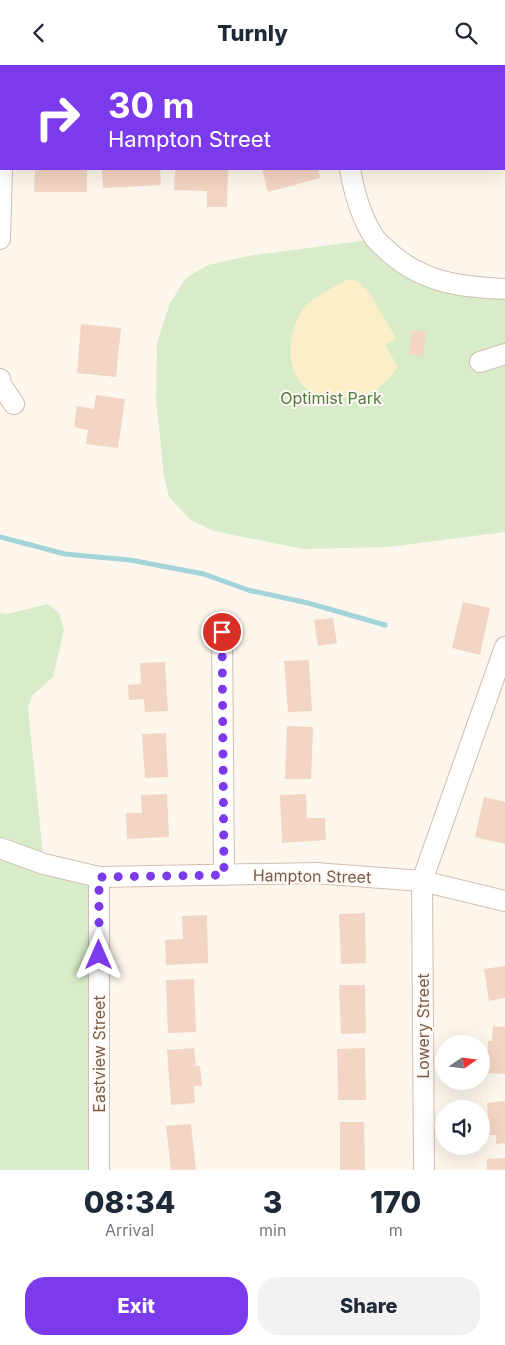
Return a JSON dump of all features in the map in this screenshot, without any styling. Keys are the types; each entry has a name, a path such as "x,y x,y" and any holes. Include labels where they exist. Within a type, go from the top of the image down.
{"street":[{"path":"0,239 2,170"},
{"path":"350,170 361,213 375,239 401,262 423,276 440,282 505,289"},
{"path":"480,362 505,354"},
{"path":"0,379 1,385 14,404"},
{"path":"222,632 224,875"},
{"name":"Lowery Street","path":"424,1170 422,881 505,647"},
{"name":"Hampton Street","path":"0,848 44,864 99,877 314,873 422,881 505,901"},
{"name":"Eastview Street","path":"99,877 99,1170"}],"green space":[{"name":"Optimist Park","path":"375,239 401,262 505,289 505,532 388,547 303,549 214,531 191,520 169,497 164,476 156,399 157,343 170,303 186,278 208,265 248,256"},
{"path":"48,604 59,613 64,630 53,677 32,696 28,708 44,864 99,877 99,1170 0,1170 0,613 7,614"}],"sand":[{"path":"347,279 357,281 369,292 396,338 385,345 398,367 384,383 370,393 344,397 319,395 302,384 296,375 292,365 292,333 299,316 307,305"}],"building":[{"path":"35,170 87,170 87,192 34,192"},
{"path":"102,170 160,170 161,185 103,188"},
{"path":"175,170 228,170 227,207 207,207 207,191 174,190"},
{"path":"262,170 318,170 320,178 268,192"},
{"path":"81,324 121,328 116,377 77,373"},
{"path":"412,330 426,332 423,356 409,355"},
{"path":"96,395 125,399 118,448 86,444 88,430 74,427 77,406 94,409"},
{"path":"463,602 490,608 480,655 452,648"},
{"path":"333,618 337,643 318,646 314,620"},
{"path":"309,660 312,711 288,712 284,661"},
{"path":"165,662 168,711 145,712 144,699 129,700 128,685 141,684 140,663"},
{"path":"287,726 313,727 311,779 285,779"},
{"path":"166,733 168,777 145,778 142,734"},
{"path":"167,794 169,837 127,839 126,813 142,813 141,795"},
{"path":"306,794 307,818 325,818 326,840 282,843 280,795"},
{"path":"484,797 505,802 505,844 475,837"},
{"path":"365,913 366,963 341,964 339,914"},
{"path":"207,915 208,963 166,965 165,940 183,939 182,916"},
{"path":"505,966 505,998 489,1001 484,969"},
{"path":"194,979 196,1032 168,1033 166,980"},
{"path":"339,985 365,985 366,1033 341,1034"},
{"path":"493,1026 505,1027 505,1074 490,1073 490,1041 492,1041"},
{"path":"194,1048 196,1066 200,1066 202,1086 194,1086 195,1103 171,1105 167,1050"},
{"path":"365,1048 366,1100 338,1100 337,1049"},
{"path":"505,1101 505,1143 496,1144 496,1135 490,1135 490,1103"},
{"path":"340,1122 364,1122 365,1170 340,1170"},
{"path":"191,1124 196,1170 171,1170 166,1126"},
{"path":"505,1158 505,1170 487,1170 487,1159"}],"waterway":[{"path":"0,537 65,554 130,560 204,574 248,590 308,603 385,625"}],"route":[{"path":"99,955 99,877 224,875 222,632"}]}
